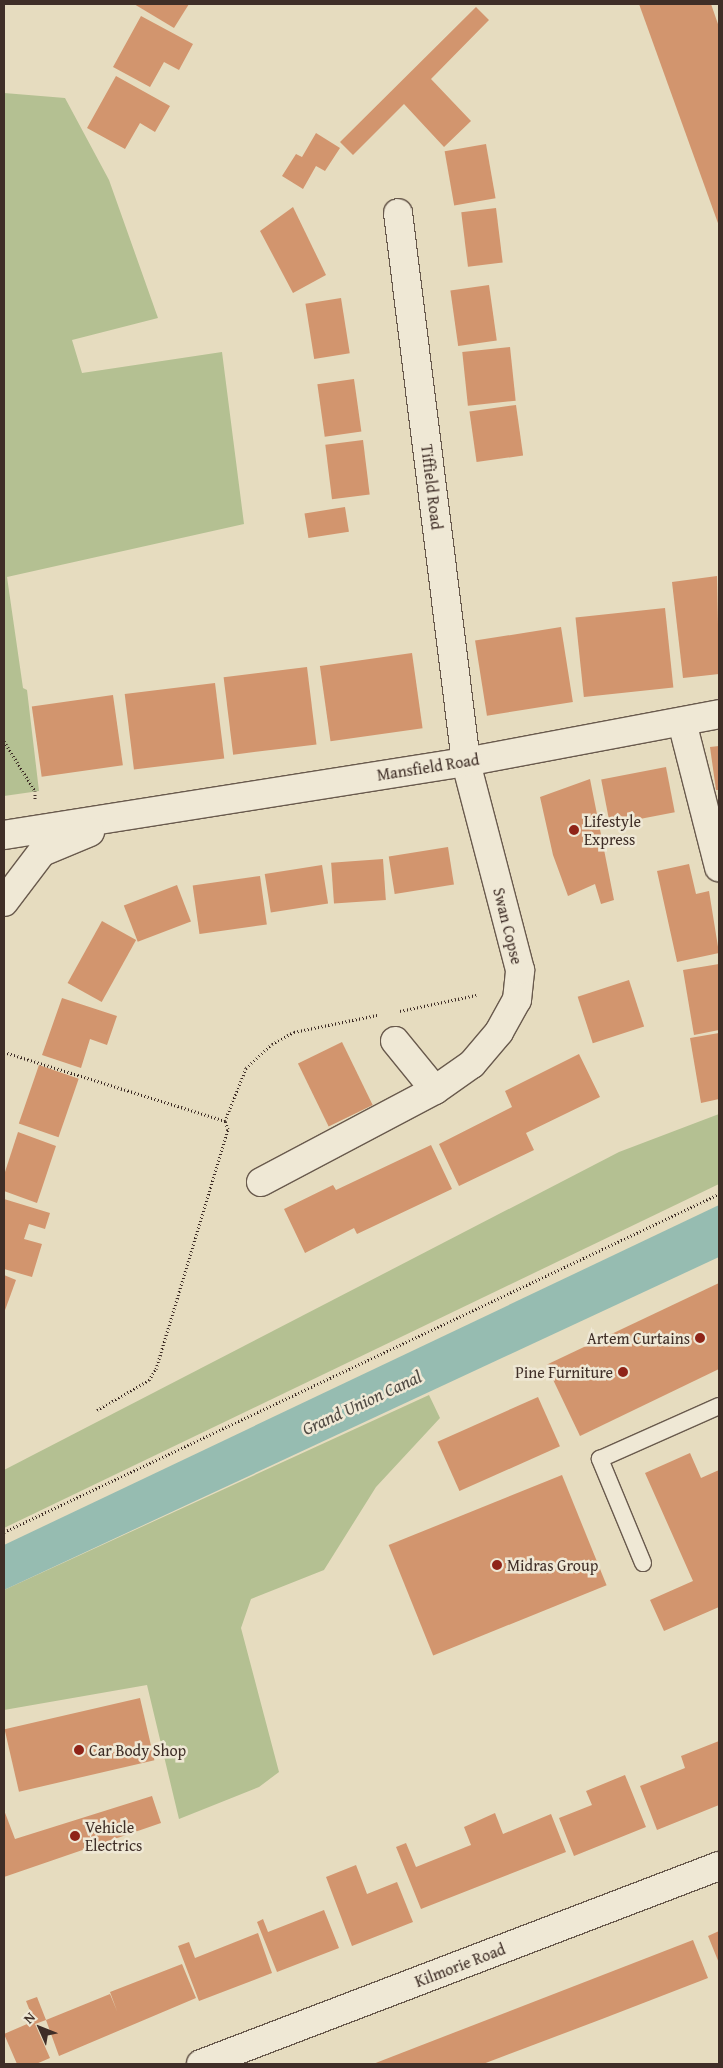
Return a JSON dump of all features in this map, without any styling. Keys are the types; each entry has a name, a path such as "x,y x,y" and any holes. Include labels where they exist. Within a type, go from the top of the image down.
{"street":[{"name":"Tiffield Road","path":"398,213 466,762"},
{"name":"Mansfield Road","path":"4,835 466,762 719,714"},
{"path":"682,722 719,868"},
{"name":"Swan Copse","path":"261,1182 435,1090 472,1064 499,1032 517,1000 520,970 466,762"},
{"name":"Mansfield Road","path":"4,902 42,852 135,813"},
{"path":"395,1041 435,1090"},
{"name":"Kilmorie Road","path":"201,2064 719,1866"}],"lane":[{"path":"643,1563 600,1459 719,1406"}],"path":[{"path":"4,741 35,791 37,830"},
{"path":"390,1013 476,995"},
{"path":"97,1410 149,1380 156,1369 228,1129 225,1121 246,1068 272,1044 294,1032 380,1015"},
{"path":"4,1052 225,1121"},
{"path":"4,1532 719,1194"}],"green space":[{"path":"4,93 65,98 109,180 158,318 72,340 82,373 222,352 244,524 7,577 23,688 27,690 39,791 4,796"},
{"path":"719,1114 719,1184 4,1528 4,1470 619,1152"},
{"path":"429,1395 440,1418 376,1487 324,1570 251,1599 241,1628 279,1772 259,1787 179,1819 147,1685 4,1710 4,1590"}],"water":[{"name":"Grand Union Canal","path":"719,1205 719,1257 4,1590 4,1545"}],"building":[{"path":"134,4 189,4 174,28"},
{"path":"639,4 711,4 719,27 719,226"},
{"path":"476,7 489,20 431,79 471,121 444,147 404,104 353,155 340,142"},
{"path":"141,16 193,44 179,70 164,62 150,87 113,67"},
{"path":"116,76 170,106 155,132 140,123 125,149 87,128"},
{"path":"316,133 340,148 325,171 316,166 303,189 282,176 296,154 302,157"},
{"path":"486,144 496,198 454,205 445,151"},
{"path":"293,207 326,275 293,293 260,231"},
{"path":"496,208 503,263 468,267 461,212"},
{"path":"489,285 497,340 458,346 450,290"},
{"path":"341,298 350,353 314,359 305,304"},
{"path":"510,347 516,401 468,406 462,352"},
{"path":"354,379 361,431 325,437 317,384"},
{"path":"516,405 523,456 477,462 469,412"},
{"path":"363,440 370,495 332,499 325,445"},
{"path":"345,507 349,532 308,538 305,513"},
{"path":"717,576 719,674 683,678 672,582"},
{"path":"665,608 673,688 584,697 575,617"},
{"path":"561,627 573,702 487,716 475,641"},
{"path":"412,653 423,728 330,741 320,666"},
{"path":"307,667 317,744 233,755 224,677"},
{"path":"215,683 224,758 134,770 125,694"},
{"path":"113,695 123,765 42,777 32,706"},
{"path":"719,746 719,790 716,790 710,747"},
{"path":"666,767 675,812 610,825 601,780"},
{"name":"Lifestyle Express","path":"590,779 614,900 601,904 595,884 568,896 553,855 540,797"},
{"path":"448,847 454,885 395,894 389,856"},
{"path":"383,859 386,900 334,904 331,863"},
{"path":"689,864 696,894 709,891 719,953 677,962 657,871"},
{"path":"322,865 328,904 271,913 265,874"},
{"path":"260,876 267,925 199,934 193,885"},
{"path":"177,885 191,921 138,942 124,905"},
{"path":"102,921 136,940 102,1002 68,983"},
{"path":"719,964 719,1030 694,1035 683,970"},
{"path":"629,980 644,1027 593,1043 578,997"},
{"path":"62,998 117,1016 107,1045 90,1039 81,1068 42,1055"},
{"path":"719,1033 719,1099 701,1103 690,1038"},
{"path":"342,1042 373,1105 329,1126 298,1063"},
{"path":"579,1054 600,1097 526,1133 534,1150 459,1186 439,1144 512,1107 505,1091"},
{"path":"39,1065 79,1079 59,1137 19,1124"},
{"path":"18,1132 56,1146 37,1203 4,1191 4,1175"},
{"path":"431,1145 452,1189 357,1234 354,1228 305,1253 284,1209 333,1185 336,1190"},
{"path":"4,1199 50,1213 45,1229 29,1224 24,1239 42,1244 32,1277 4,1269"},
{"path":"4,1275 16,1280 4,1313"},
{"name":"Pine Furniture","path":"719,1283 719,1369 580,1436 546,1365"},
{"path":"538,1397 560,1446 459,1491 438,1442"},
{"path":"690,1453 701,1478 719,1470 719,1607 664,1631 650,1600 693,1581 645,1473"},
{"name":"Midras Group","path":"562,1475 607,1585 433,1655 389,1545"},
{"name":"Car Body Shop","path":"140,1698 154,1760 19,1792 5,1729"},
{"path":"719,1741 719,1805 657,1830 640,1786 685,1768 681,1756"},
{"path":"625,1775 646,1827 574,1856 559,1818 592,1805 586,1791"},
{"name":"Vehicle Electrics","path":"152,1796 161,1823 4,1877 4,1810 15,1839"},
{"path":"495,1813 503,1834 551,1814 566,1852 421,1909 396,1847 406,1843 416,1867 471,1845 464,1827"},
{"path":"356,1865 367,1894 397,1882 413,1922 352,1946 326,1877"},
{"path":"324,1910 339,1948 277,1972 257,1922 263,1919 268,1932"},
{"path":"719,1931 719,1963 708,1936"},
{"path":"258,1933 272,1973 199,2001 178,1946 189,1942 195,1958"},
{"path":"693,1940 708,1978 483,2064 373,2064"},
{"path":"182,1964 196,1998 59,2056 46,2020 110,1994 117,2011 110,1992"},
{"path":"37,1997 46,2020 35,2024 50,2058 36,2064 17,2064 4,2034 34,2021 26,2001"}],"place":[{"name":"Lifestyle Express","path":"574,830"},
{"name":"Artem Curtains","path":"700,1338"},
{"name":"Pine Furniture","path":"623,1372"},
{"name":"Midras Group","path":"497,1565"},
{"name":"Car Body Shop","path":"79,1750"},
{"name":"Vehicle Electrics","path":"75,1836"}]}
